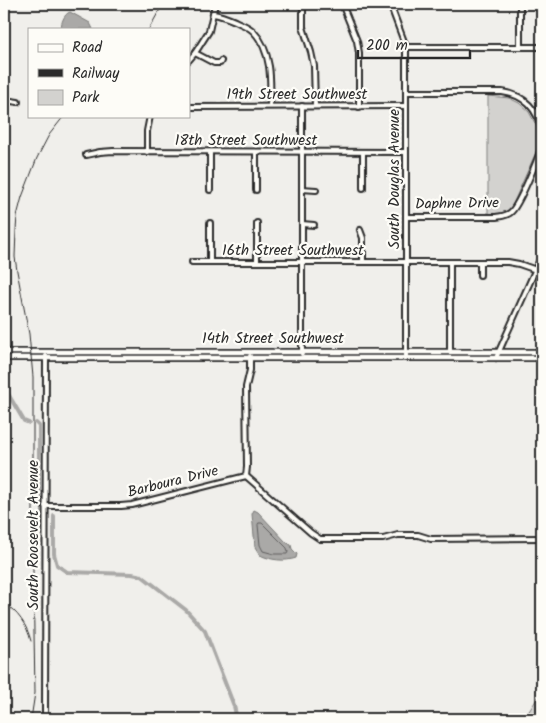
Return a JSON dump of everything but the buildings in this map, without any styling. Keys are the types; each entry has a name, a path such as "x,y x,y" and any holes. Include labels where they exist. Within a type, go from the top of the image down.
{"main road":[{"name":"14th Street Southwest","path":"4,352 302,352 497,355 542,352"},
{"name":"14th Street Southwest","path":"4,358 302,358 450,352 542,358"}],"street":[{"path":"190,59 209,31 215,4"},
{"path":"303,4 303,27 312,52 314,66 315,106"},
{"path":"342,4 360,53 359,107"},
{"name":"South Douglas Avenue","path":"390,4 406,47 406,355"},
{"path":"520,4 520,48"},
{"path":"213,14 224,16 249,28 259,39 270,72 270,106"},
{"path":"406,47 542,47"},
{"path":"195,53 214,63 220,63 221,61"},
{"path":"406,92 506,92 521,99 536,112 542,132"},
{"path":"4,100 18,102"},
{"path":"302,106 302,358"},
{"name":"19th Street Southwest","path":"190,107 406,106"},
{"path":"536,112 542,108"},
{"path":"147,152 147,131 150,118"},
{"name":"Daphne Drive","path":"406,217 496,217 506,215 516,206 542,144"},
{"name":"18th Street Southwest","path":"86,155 114,151 406,152"},
{"path":"210,152 210,190"},
{"path":"256,152 256,190"},
{"path":"363,152 363,188"},
{"path":"536,162 542,165"},
{"path":"302,189 316,190"},
{"path":"210,223 210,262"},
{"path":"256,262 257,223"},
{"path":"302,224 314,225"},
{"path":"360,230 363,238 363,262"},
{"path":"497,355 542,255"},
{"name":"16th Street Southwest","path":"192,262 480,262 514,263 542,272"},
{"path":"450,262 450,352"},
{"path":"480,262 480,275"},
{"name":"South Roosevelt Avenue","path":"45,719 46,352"},
{"path":"250,352 250,370 246,387 246,476 320,539 383,539 398,535 418,535 431,539 542,538"},
{"name":"Barboura Drive","path":"45,506 132,505 246,476"}],"green space":[{"path":"488,96 509,98 519,103 529,112 537,127 538,139 537,150 512,206 504,212 495,214 488,214"},
{"path":"542,691 542,719 524,719"}],"water":[{"path":"70,12 90,23 92,28 61,28 66,15"},
{"path":"254,510 291,545 297,554 296,558 278,560 260,555 255,547 252,514"}],"waterway":[{"path":"4,387 24,421 29,423"},
{"path":"36,423 39,426 40,506"},
{"path":"54,516 54,554 57,565 67,572 142,576 186,610 205,631 234,706 237,719"}],"railway":[{"path":"150,28 163,4"},
{"path":"31,719 35,693 33,377 29,334 15,257 16,230 17,216 22,197 37,158 49,135 62,118"},
{"path":"4,603 14,610 21,619 31,641"}]}
